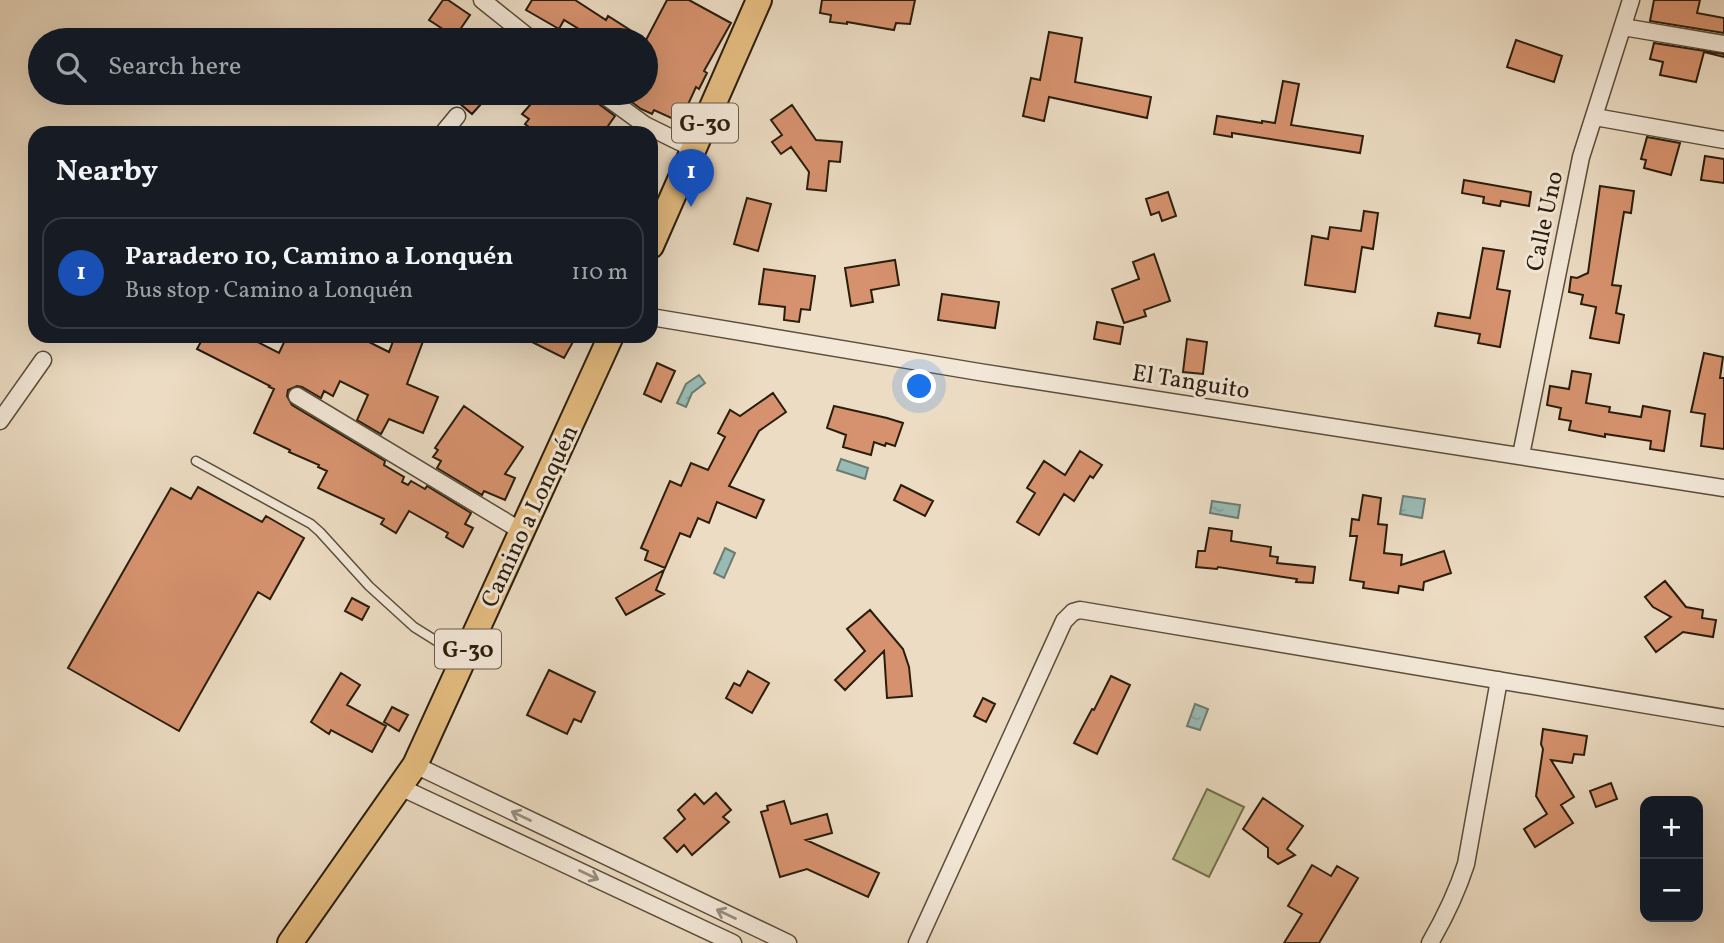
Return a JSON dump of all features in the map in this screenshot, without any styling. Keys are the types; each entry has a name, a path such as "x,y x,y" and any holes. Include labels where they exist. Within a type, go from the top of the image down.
{"main road":[{"name":"G-30","path":"658,230 759,0"},
{"name":"Camino a Lonquén","path":"290,943 415,765 608,343"}],"street":[{"path":"482,0 517,28"},
{"name":"Calle Uno","path":"1521,455 1581,157 1631,0"},
{"path":"1623,27 1724,44"},
{"path":"618,105 647,126"},
{"path":"449,126 457,116"},
{"path":"1595,117 1724,140"},
{"path":"658,131 694,149"},
{"name":"El Tanguito","path":"658,318 979,372 1724,488"},
{"path":"0,421 43,360"},
{"path":"297,396 523,532"},
{"path":"917,943 1064,621 1073,612 1087,610 1724,718"},
{"path":"1430,943 1447,914 1466,864 1499,680"},
{"path":"415,765 788,943"},
{"path":"400,787 733,943"}],"lane":[{"path":"197,461 311,524 369,586 414,627 464,658"}],"green space":[{"path":"1207,789 1244,807 1209,877 1173,859"}],"water":[{"path":"699,375 705,383 692,393 686,407 677,403 686,384"},
{"path":"841,459 868,468 865,479 837,470"},
{"path":"1403,496 1425,499 1422,518 1400,514"},
{"path":"1212,501 1240,505 1238,518 1210,513"},
{"path":"725,548 735,553 724,578 714,573"},
{"path":"1195,704 1208,709 1200,730 1187,726"}],"building":[{"path":"443,0 448,0 470,15 461,28 441,28 429,20"},
{"path":"532,0 575,0 606,20 608,16 627,28 577,28 564,20 557,28 526,10"},
{"path":"667,0 689,0 731,23 680,122 654,110 652,114 636,105 658,105 658,28 652,28"},
{"path":"822,0 915,0 910,24 896,23 894,30 847,22 830,22 831,15 820,13"},
{"path":"1654,0 1700,0 1697,13 1724,18 1724,33 1650,21"},
{"path":"1049,32 1082,38 1075,82 1151,97 1147,118 1049,97 1044,121 1023,116 1031,78 1040,80"},
{"path":"1516,40 1562,56 1554,82 1507,67"},
{"path":"1654,43 1724,54 1724,57 1704,52 1696,82 1660,75 1663,62 1650,59"},
{"path":"1283,81 1299,84 1291,125 1363,136 1360,153 1232,133 1232,137 1214,134 1217,116 1275,123"},
{"path":"462,105 480,105 472,114"},
{"path":"530,105 600,105 615,116 608,126 528,126 525,124 529,119 522,114"},
{"path":"792,105 816,140 842,142 840,162 829,161 826,191 807,189 809,172 791,147 781,154 772,142 782,135 771,120"},
{"path":"1647,137 1680,143 1671,175 1644,168 1646,160 1641,159"},
{"path":"1705,156 1724,159 1724,183 1701,180"},
{"path":"1464,180 1531,192 1529,206 1501,201 1500,206 1483,203 1484,197 1462,193"},
{"path":"1600,186 1634,191 1631,213 1624,212 1612,285 1621,286 1616,313 1624,315 1619,343 1590,338 1596,307 1581,304 1583,295 1569,292 1571,277 1577,278 1588,273"},
{"path":"1168,192 1176,216 1162,221 1159,212 1151,215 1146,199"},
{"path":"747,198 771,204 758,251 734,244"},
{"path":"1364,211 1378,213 1373,249 1362,247 1355,292 1305,285 1312,236 1328,239 1330,227 1361,231"},
{"path":"1483,248 1504,251 1497,289 1510,291 1500,347 1478,343 1480,334 1435,326 1438,313 1470,318"},
{"path":"1154,254 1170,301 1144,310 1146,316 1124,323 1112,289 1139,279 1133,262"},
{"path":"895,260 899,285 871,290 873,302 851,306 845,268"},
{"path":"764,269 815,276 810,310 801,309 799,322 784,320 785,307 759,304"},
{"path":"942,294 999,302 995,328 938,320"},
{"path":"1097,322 1123,327 1120,344 1094,339"},
{"path":"1187,339 1207,342 1203,374 1183,372"},
{"path":"200,343 260,343 279,353 284,343 371,343 389,352 392,343 422,343 407,384 438,397 423,433 389,419 381,434 357,420 368,395 340,381 333,396 324,391 321,398 297,386 288,390 287,396 292,405 385,461 384,465 404,477 402,482 408,485 411,481 425,489 427,486 471,513 465,524 473,528 463,547 446,537 448,533 409,511 396,533 381,524 384,519 318,488 327,471 254,433 274,389 197,349"},
{"path":"534,343 572,343 564,358"},
{"path":"1704,353 1723,357 1720,378 1724,378 1724,449 1701,446 1705,414 1691,412"},
{"path":"657,363 675,371 661,402 644,394"},
{"path":"1572,371 1591,374 1586,403 1610,407 1609,412 1641,417 1643,406 1670,411 1664,451 1650,449 1651,441 1605,434 1605,437 1569,430 1571,421 1559,419 1561,408 1547,405 1550,386 1569,389"},
{"path":"773,393 786,412 759,431 729,486 764,500 756,518 717,502 709,523 698,518 690,537 680,533 665,568 645,560 648,551 641,548 670,481 681,486 691,463 708,470 725,437 718,433 730,410 740,416"},
{"path":"464,406 523,447 505,474 515,478 505,500 484,491 482,495 437,468 441,461 433,457 438,450 435,448"},
{"path":"834,406 903,423 895,446 874,442 871,455 843,447 846,435 827,428"},
{"path":"1080,451 1102,465 1093,478 1090,476 1074,501 1064,494 1039,535 1017,522 1035,493 1027,488 1044,461 1065,475"},
{"path":"901,485 933,501 925,516 894,500"},
{"path":"198,487 262,522 266,516 304,538 270,599 258,592 179,731 68,668 171,488 191,499"},
{"path":"1363,495 1381,498 1378,524 1387,525 1384,553 1402,555 1401,565 1444,551 1451,573 1424,582 1423,590 1399,586 1398,593 1363,588 1364,582 1350,580 1357,536 1350,536 1352,519 1359,520"},
{"path":"1209,528 1232,531 1231,541 1271,547 1270,556 1278,557 1277,563 1315,567 1313,583 1218,567 1196,567 1198,551 1205,551"},
{"path":"664,570 656,590 664,594 626,615 616,598"},
{"path":"1665,581 1686,607 1703,610 1702,618 1716,620 1713,637 1683,632 1656,652 1645,637 1671,617 1653,607 1645,597"},
{"path":"352,598 369,607 362,620 345,611"},
{"path":"870,610 903,649 909,667 912,696 887,698 884,651 845,690 835,680 865,651 847,629"},
{"path":"549,670 595,692 581,722 574,719 567,734 527,715"},
{"path":"748,671 769,683 752,713 726,698 734,683 740,686"},
{"path":"341,673 360,685 347,705 386,726 372,752 331,730 329,734 311,722"},
{"path":"1111,676 1130,685 1097,754 1074,743"},
{"path":"983,698 995,704 986,722 974,716"},
{"path":"392,707 408,715 399,731 384,722"},
{"path":"1543,729 1587,736 1584,755 1574,754 1572,763 1551,760 1574,797 1561,805 1573,823 1535,847 1524,829 1547,814 1536,796"},
{"path":"1611,783 1617,799 1596,807 1590,791"},
{"path":"716,793 731,810 723,817 729,822 692,855 684,845 677,852 664,838 685,819 678,810 695,794 704,804"},
{"path":"1263,798 1303,826 1287,849 1295,855 1278,864 1268,857 1268,848 1243,829"},
{"path":"784,801 791,824 827,814 832,833 806,840 879,873 868,897 807,869 780,877 761,812 768,810 767,806"},
{"path":"1312,865 1331,876 1337,866 1358,878 1319,943 1284,943 1302,914 1288,906"}],"place":[{"name":"Paradero 10, Camino a Lonquén","path":"691,207"}]}
